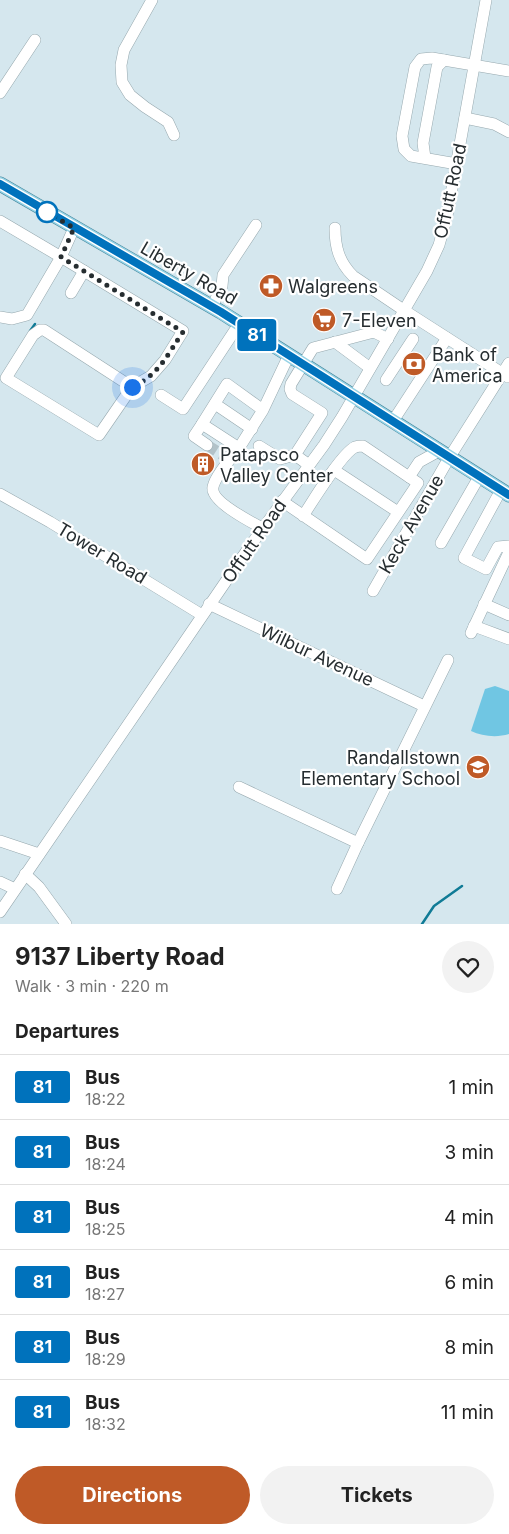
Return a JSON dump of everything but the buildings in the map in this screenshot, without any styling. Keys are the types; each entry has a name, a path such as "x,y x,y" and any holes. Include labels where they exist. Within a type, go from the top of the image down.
{"main road":[{"name":"Liberty Road","path":"0,184 212,307 505,492"}],"street":[{"path":"152,0 124,50 121,65 122,82 130,95 168,122 174,135"},
{"name":"Offutt Road","path":"0,912 202,614 342,417 427,271 439,245 447,216 486,0"},
{"path":"0,93 35,40"},
{"path":"457,164 411,156 407,153 402,143 414,70 418,62 426,58 509,71"},
{"path":"425,158 423,143 437,67 444,60"},
{"path":"465,118 494,124 509,132"},
{"path":"0,221 183,332 151,376 132,387 100,436 6,378 33,335 40,330 44,330 132,387"},
{"path":"212,307 222,286 223,275 256,225"},
{"path":"0,317 12,320 27,315 61,257 74,228"},
{"path":"335,228 337,252 353,276 506,375"},
{"path":"71,293 84,271"},
{"path":"161,395 183,409 239,324"},
{"path":"259,446 280,459 295,455 322,413 292,394 290,389 291,384 313,348 374,332 388,339"},
{"path":"393,422 448,338"},
{"path":"386,380 413,339"},
{"path":"335,342 370,368"},
{"path":"262,528 229,508 216,497 213,486 227,458 239,448 252,429 289,355"},
{"name":"Keck Avenue","path":"373,591 444,454 506,375 509,363"},
{"path":"207,445 194,436 227,384 263,410"},
{"path":"215,404 252,429"},
{"path":"202,424 239,448"},
{"path":"409,476 419,462 421,440"},
{"path":"282,502 367,559 418,483 363,446 354,448 334,470 303,516"},
{"path":"419,462 444,454"},
{"path":"295,455 309,466"},
{"path":"334,470 398,512"},
{"path":"441,542 480,477"},
{"path":"505,492 464,558 486,570 498,547 509,546"},
{"name":"Tower Road","path":"0,494 202,614"},
{"path":"509,552 473,629 509,639"},
{"name":"Wilbur Avenue","path":"209,604 424,706"},
{"path":"484,604 509,615"},
{"path":"337,889 424,706 448,660"},
{"path":"239,787 358,843"},
{"path":"0,841 39,854"},
{"path":"25,874 39,887 66,924"},
{"path":"0,882 15,889"}],"shaded area":[{"path":"495,686 509,691 509,734 489,736 471,731 485,689"}],"waterway":[{"path":"30,331 35,324"},
{"path":"422,924 434,906 462,886"}],"tunnel":[{"path":"207,445 224,456"}],"bus line":[{"name":"81","path":"0,184 221,312 509,495"}],"place":[{"name":"Walgreens","path":"271,286"},
{"name":"7-Eleven","path":"324,320"},
{"name":"Bank of America","path":"414,364"},
{"name":"Patapsco Valley Center","path":"203,464"},
{"name":"Randallstown Elementary School","path":"478,767"}],"route":[{"path":"47,212 74,228 61,257 183,332 151,376 132,387"}]}
